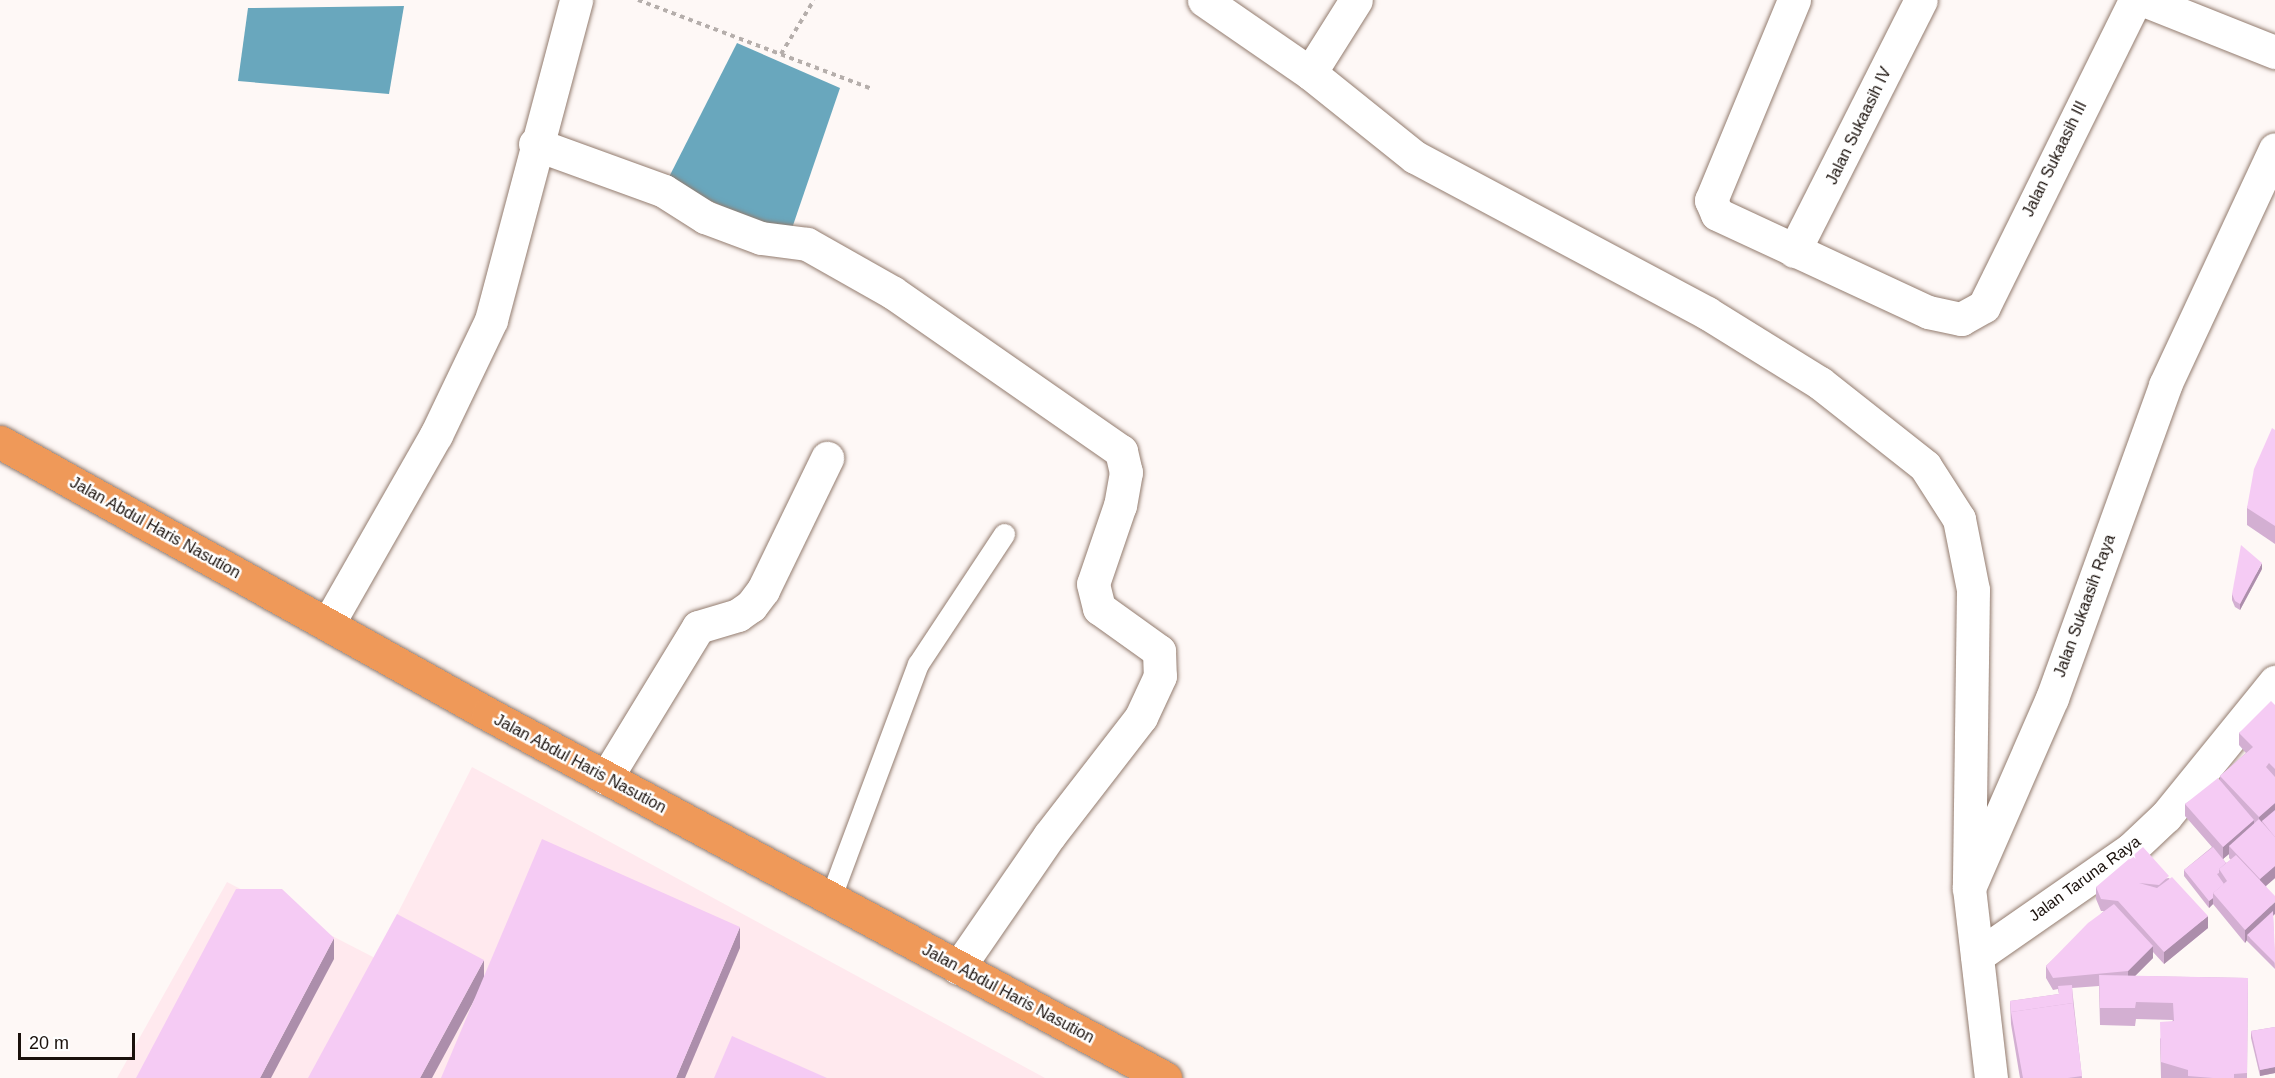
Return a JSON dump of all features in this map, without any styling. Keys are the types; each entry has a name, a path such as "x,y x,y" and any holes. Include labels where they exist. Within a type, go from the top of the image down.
{"highway":[{"name":"Jalan Abdul Haris Nasution","path":"0,441 606,778 1165,1078"}],"street":[{"path":"328,624 436,435 491,320 535,144 576,0"},
{"path":"1204,0 1310,73 1415,157 1707,313 1821,383 1925,466 1959,519 1973,590 1969,888 1991,1078"},
{"path":"1310,73 1356,0"},
{"path":"1794,0 1711,200 1717,214 1794,250"},
{"name":"Jalan Sukaasih IV","path":"1794,250 1921,0"},
{"name":"Jalan Sukaasih III","path":"1794,250 1928,312 1961,319 1984,306 2135,0"},
{"path":"2144,0 2275,52"},
{"path":"535,144 664,191 705,216 761,238 807,244 892,292 1121,451 1126,472 1120,505 1093,584 1099,608 1159,651 1160,676 1141,717 1049,836 958,968"},
{"name":"Jalan Sukaasih Raya","path":"1969,888 2052,698 2165,385 2275,149"},
{"path":"606,778 698,627 738,615 751,606 763,590 827,458"},
{"name":"Jalan Taruna Raya","path":"1977,956 2131,849 2166,816 2275,682"}],"lane":[{"path":"830,899 918,664 1004,534"}],"path":[{"path":"638,0 870,88"},
{"path":"781,54 814,0"}],"shaded area":[{"path":"472,767 1045,1078 117,1078 227,882 375,958"}],"water":[{"path":"404,6 389,94 238,81 248,8"},
{"path":"737,43 840,88 789,237 667,181"}],"building":[{"path":"2272,428 2275,430 2275,526 2247,508 2254,469"},
{"path":"2241,545 2262,563 2240,604 2235,601 2232,594"},
{"path":"2271,701 2275,705 2275,769 2269,763 2266,767 2275,777 2275,803 2259,817 2220,776 2253,747 2239,733"},
{"path":"2218,778 2254,820 2223,847 2185,804"},
{"path":"2275,810 2275,837 2262,821"},
{"path":"2259,819 2275,837 2275,866 2260,879 2229,846"},
{"path":"542,839 740,927 676,1078 441,1078"},
{"path":"2143,847 2169,876 2159,885 2139,883 2157,888 2172,877 2208,916 2164,952 2118,901 2101,899 2096,887"},
{"path":"2213,847 2226,863 2217,874 2224,884 2213,893 2213,898 2209,901 2184,870"},
{"path":"2236,855 2275,896 2275,902 2245,930 2213,893 2227,881 2219,869"},
{"path":"236,889 282,889 334,938 260,1078 136,1078"},
{"path":"2114,904 2153,946 2128,971 2053,978 2046,966 2088,923"},
{"path":"2273,911 2275,954 2275,963 2247,935"},
{"path":"397,914 484,960 420,1078 308,1078"},
{"path":"2099,975 2248,978 2247,1073 2234,1074 2234,1078 2188,1076 2188,1070 2161,1062 2160,1022 2174,1021 2173,1003 2136,1002 2135,1008 2100,1008"},
{"path":"2072,985 2073,1003 2011,1012 2010,1001 2059,994 2058,986"},
{"path":"2073,1003 2082,1076 2023,1078 2011,1012"},
{"path":"2275,1027 2275,1067 2260,1070 2251,1031"},
{"path":"732,1036 827,1078 714,1078"}]}
